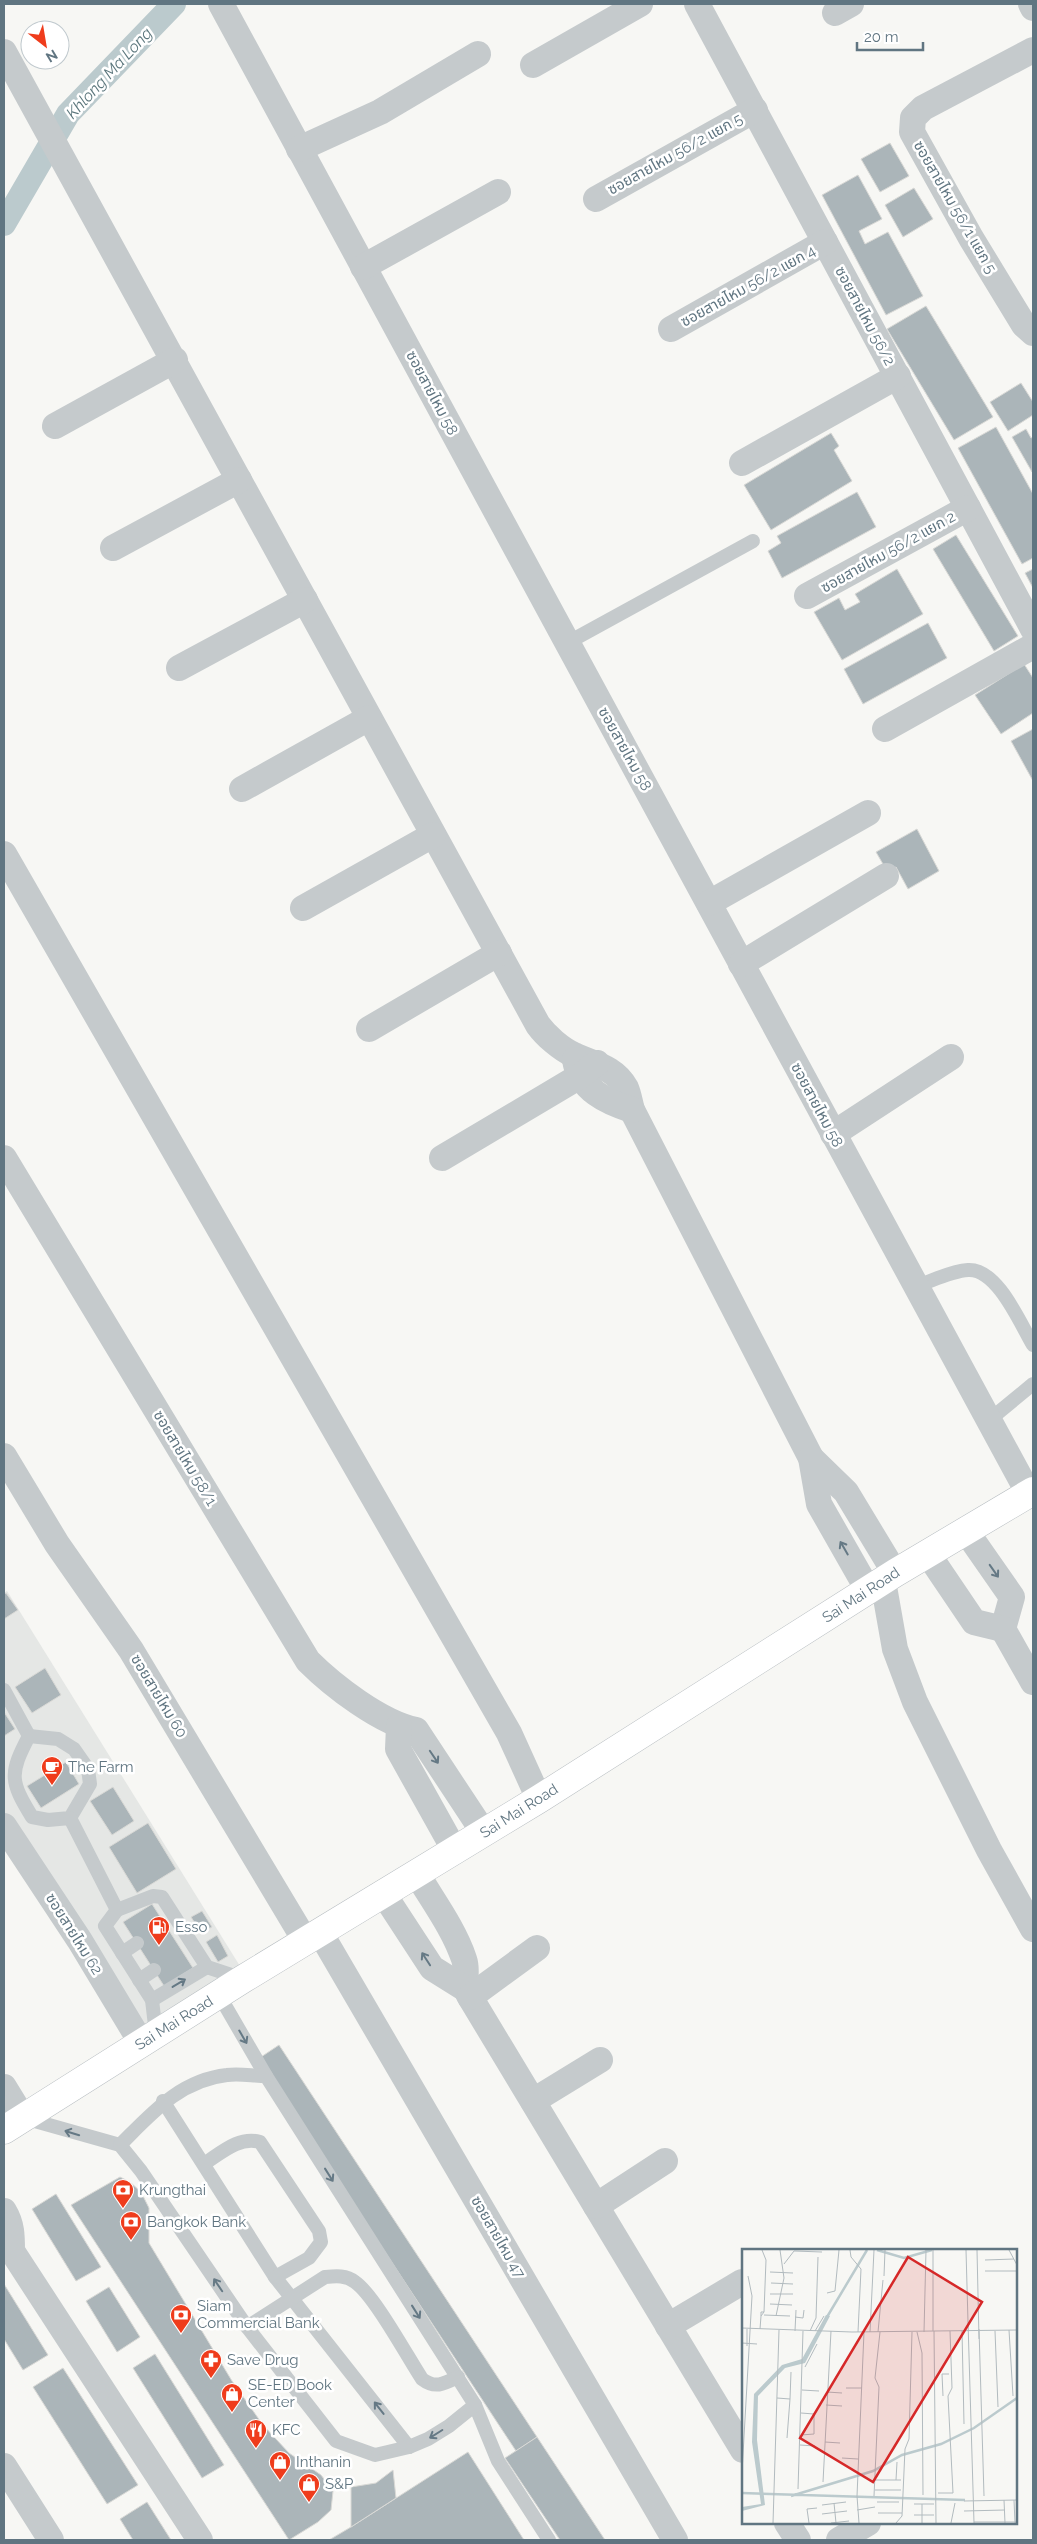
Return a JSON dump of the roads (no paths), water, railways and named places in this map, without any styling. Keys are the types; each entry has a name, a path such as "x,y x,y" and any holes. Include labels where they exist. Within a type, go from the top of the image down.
{"main road":[{"name":"Sai Mai Road","path":"14,2124 243,1979 539,1799 882,1581 1031,1492"}],"street":[{"name":"ซอยสายไหม 58","path":"221,4 988,1421 1031,1492"},
{"path":"533,65 640,4"},
{"name":"ซอยสายไหม 56/2","path":"697,4 1033,629"},
{"path":"1031,4 1033,8"},
{"name":"ซอยสายไหม 56/1 แยก 5","path":"1033,50 923,108 913,118 912,132 971,238 1024,324 1033,333"},
{"path":"4,52 175,360 433,835 544,1032 583,1065 620,1080 626,1089 632,1110 811,1458 846,1492 882,1581 895,1650 915,1702 989,1850 1033,1929"},
{"path":"300,149 380,112 478,54"},
{"name":"ซอยสายไหม 56/2 แยก 5","path":"596,199 754,110"},
{"path":"363,267 498,192"},
{"name":"ซอยสายไหม 56/2 แยก 4","path":"671,329 825,242"},
{"path":"55,426 175,360"},
{"path":"742,463 898,376"},
{"path":"113,548 239,480"},
{"name":"ซอยสายไหม 56/2 แยก 2","path":"807,596 968,508"},
{"path":"179,668 305,600"},
{"path":"885,729 1033,646"},
{"path":"242,789 369,718"},
{"path":"709,903 868,813"},
{"path":"303,908 433,835"},
{"path":"4,854 509,1733 539,1799"},
{"path":"741,964 886,876"},
{"path":"369,1030 499,953"},
{"path":"833,1134 951,1057"},
{"path":"442,1158 583,1065"},
{"name":"ซอยสายไหม 58/1","path":"4,1158 308,1661 321,1674 399,1726 416,1730 484,1833"},
{"name":"ซอยสายไหม 60","path":"4,1456 57,1544 131,1650 313,1938"},
{"path":"966,1531 1012,1597 1003,1629 1033,1682"},
{"path":"928,1554 974,1622 1003,1629"},
{"path":"399,1726 398,1749 455,1851"},
{"name":"ซอยสายไหม 62","path":"4,1826 80,1941 149,2039"},
{"path":"416,1874 458,1941 465,1962 467,1993"},
{"path":"383,1893 432,1968 467,1993 742,2445"},
{"name":"ซอยสายไหม 47","path":"313,1938 675,2540"},
{"path":"467,1993 537,1948"},
{"path":"532,2102 600,2060"},
{"path":"4,2087 14,2124"},
{"path":"596,2206 665,2161"},
{"path":"4,2211 9,2219 12,2233 8,2249 200,2540"},
{"path":"668,2326 742,2282"},
{"path":"4,2466 51,2540"},
{"path":"788,2524 798,2540"},
{"path":"839,2540 866,2524"}],"lane":[{"path":"567,643 753,541"},
{"path":"916,1286 967,1270 980,1271 994,1280 1033,1345"},
{"path":"988,1421 1033,1384"},
{"path":"4,1690 29,1736"},
{"path":"29,1736 19,1755 13,1778 22,1800 32,1817 48,1820 70,1818"},
{"path":"29,1736 58,1739 74,1749 88,1769 90,1784 70,1818"},
{"path":"70,1818 117,1910"},
{"path":"149,2039 152,2000 105,1926 117,1910 153,1896 162,1897 171,1923 188,1950 207,1967 243,1979"},
{"path":"122,1953 137,1943"},
{"path":"152,2000 207,1967"},
{"path":"139,1980 154,1970"},
{"path":"219,1995 266,2076 475,2405 498,2461 549,2540"},
{"path":"120,2146 163,2101 196,2083 227,2075 266,2076"},
{"path":"163,2101 275,2276 409,2447"},
{"path":"14,2124 120,2146 141,2171 247,2327 336,2441 375,2455 409,2447 442,2431 475,2405"},
{"path":"204,2164 239,2142 250,2139 260,2142 319,2232 321,2242 309,2258 275,2276"},
{"path":"247,2327 325,2277 340,2275 355,2282 371,2300 422,2379 429,2384 438,2386 458,2378"}],"waterway":[{"name":"Khlong Ma Long","path":"4,224 68,114 174,4"}],"place":[{"name":"The Farm","path":"52,1786"},
{"name":"Esso","path":"159,1946"},
{"name":"Krungthai","path":"123,2209"},
{"name":"Bangkok Bank","path":"131,2241"},
{"name":"Siam Commercial Bank","path":"181,2334"},
{"name":"Save Drug","path":"211,2379"},
{"name":"SE-ED Book Center","path":"232,2413"},
{"name":"KFC","path":"256,2449"},
{"name":"Inthanin","path":"280,2481"},
{"name":"S&P","path":"309,2503"}]}
